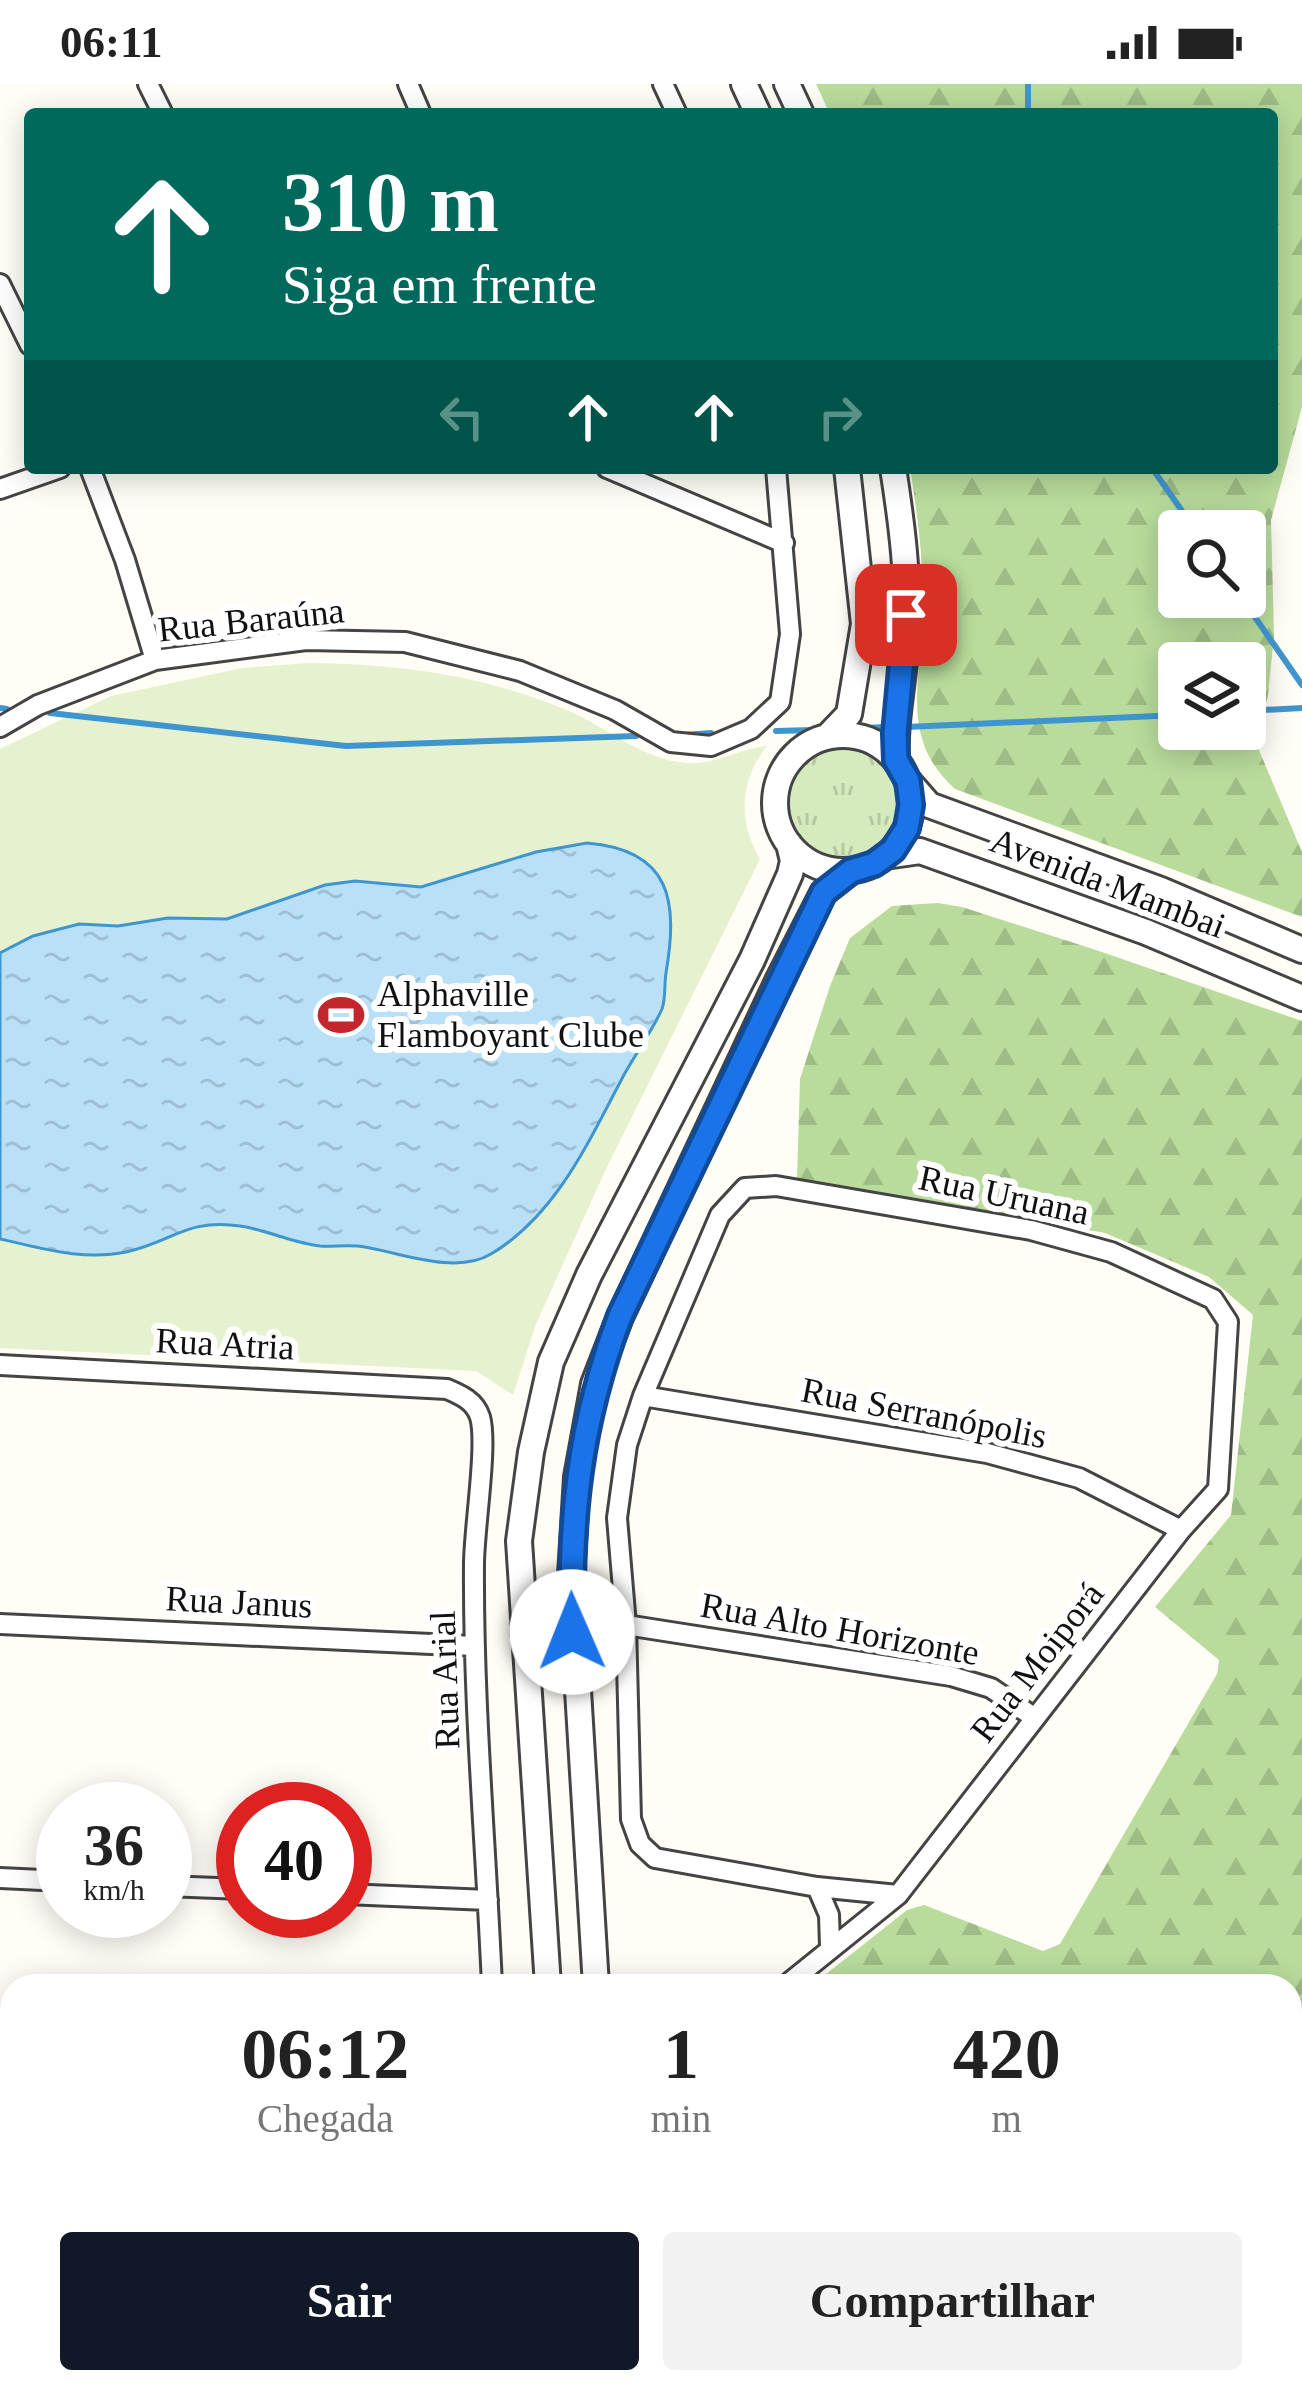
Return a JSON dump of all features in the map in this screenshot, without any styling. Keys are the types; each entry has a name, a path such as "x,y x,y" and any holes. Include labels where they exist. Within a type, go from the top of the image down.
{"street":[{"path":"0,284 24,332"},
{"path":"0,489 43,474"},
{"path":"92,474 125,560 154,661"},
{"path":"621,474 784,543"},
{"name":"Rua Baraúna","path":"0,727 38,706 154,661 306,640 405,642 520,670 616,710 671,742 711,746 751,729 780,702 790,634 777,474"},
{"path":"547,1974 519,1541 530,1452 551,1362 589,1275 752,960 790,874 794,861 778,824 780,779 806,746 827,736 850,714 863,624 848,474"},
{"path":"789,844 806,860 828,870 851,871 885,856 907,828 911,805 895,734 907,588 894,474"},
{"path":"827,736 851,735 878,745 902,771"},
{"name":"Avenida Mambai","path":"902,771 928,805 1160,890 1302,950"},
{"name":"Avenida Mambai","path":"885,856 920,851 1146,932 1302,998"},
{"path":"595,1974 572,1632 577,1477 601,1367 620,1316 780,977 824,892 851,871"},
{"name":"Rua Uruana","path":"643,1396 720,1215 745,1188 776,1186 1031,1230 1111,1252 1213,1299 1228,1322"},
{"name":"Rua Moiporá","path":"798,1974 898,1895 1217,1489 1228,1322"},
{"name":"Rua Atria","path":"0,1365 447,1389"},
{"name":"Rua Arial","path":"447,1389 463,1396 481,1418 474,1646 491,1974"},
{"path":"643,1396 627,1445 617,1518 626,1625 631,1820 640,1844 656,1858 817,1887 898,1895"},
{"name":"Rua Serranópolis","path":"643,1396 987,1453 1078,1478 1181,1530"},
{"name":"Rua Janus","path":"0,1624 474,1646"},
{"name":"Rua Alto Horizonte","path":"626,1625 951,1676 991,1688 1035,1718"},
{"path":"524,1633 572,1632"},
{"path":"0,1878 36,1880"},
{"path":"817,1887 829,1915 830,1946"},
{"path":"372,1895 488,1900"}],"green space":[{"path":"816,84 1302,84 1302,407 1271,520 1274,636 1268,695 1266,703 1266,642 1158,642 1158,750 1259,750 1302,852 1302,917 955,789 926,751 921,735 917,706 923,578 911,474 1278,474 1278,108 827,108"},
{"name":"Alphaville Flamboyant Clube","path":"309,663 409,669 506,688 569,711 671,761 708,762 767,746 751,773 745,801 748,830 760,859 605,1171 536,1324 513,1395 476,1371 0,1348 0,749 111,696 242,668"},
{"path":"843,746 865,751 883,763 895,781 900,803 895,825 883,843 865,855 843,860 821,855 803,843 791,825 786,803 791,781 803,763 821,751"},
{"path":"938,903 962,907 1302,1021 1302,1974 826,1974 907,1910 924,1905 1043,1951 1060,1944 1217,1674 1219,1660 1155,1607 1231,1515 1253,1315 1209,1277 1105,1233 797,1178 800,1079 830,986 850,938 892,906"}],"water":[{"path":"587,843 637,856 663,884 671,924 663,1005 570,1173 535,1218 491,1254 445,1263 359,1246 310,1244 222,1224 193,1228 142,1248 110,1254 62,1252 0,1239 0,953 33,936 79,924 227,919 325,885 355,881 421,887 536,852"}],"waterway":[{"path":"1028,84 1028,108"},
{"path":"1156,474 1181,510"},
{"path":"1256,618 1302,685"},
{"path":"0,708 7,709"},
{"path":"1266,710 1302,708"},
{"path":"50,713 346,746 636,736"},
{"path":"906,727 1158,716"},
{"path":"864,728 885,727"},
{"path":"776,731 813,730"},
{"path":"683,735 711,733"}],"place":[{"name":"Alphaville Flamboyant Clube","path":"341,1015"}],"route":[{"path":"572,1632 577,1477 595,1384 620,1316 824,892 851,871 874,864 893,850 907,828 908,781 896,760 895,734 906,615"}]}
